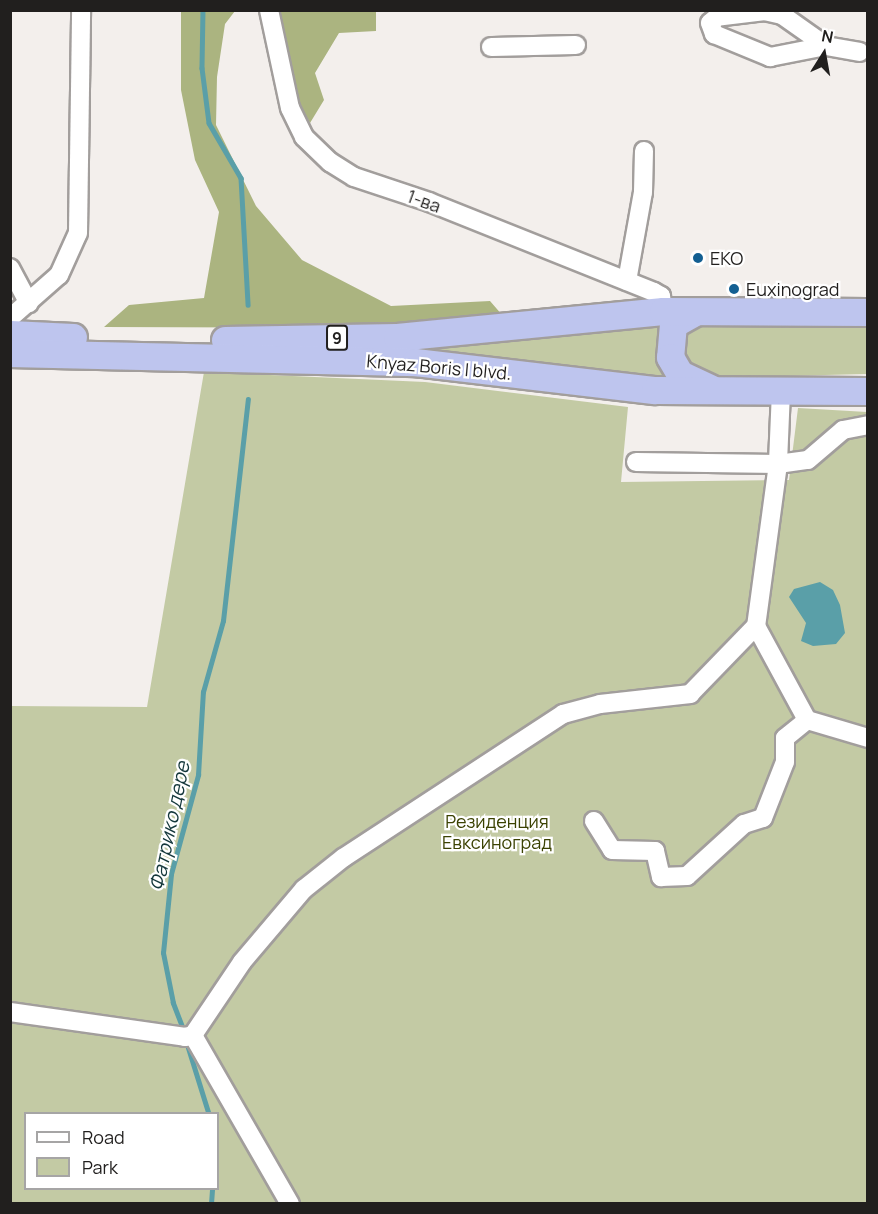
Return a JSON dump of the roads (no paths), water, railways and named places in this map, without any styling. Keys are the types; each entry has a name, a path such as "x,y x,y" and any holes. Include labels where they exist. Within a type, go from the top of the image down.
{"highway":[{"name":"Knyaz Boris I blvd.","path":"10,334 218,340 397,337 663,311 867,312"},
{"path":"695,312 673,324 670,357 680,374 717,391"},
{"name":"Knyaz Boris I blvd.","path":"10,353 415,362 655,390 867,391"}],"street":[{"path":"10,318 59,275 78,233 81,10"},
{"name":"1-ва","path":"269,10 290,108 304,137 330,162 354,177 429,202 661,296 663,311"},
{"path":"826,46 782,15 765,11 717,17 710,22 714,34 770,57 826,46 859,52"},
{"path":"491,47 576,45"},
{"path":"627,281 643,192 645,151"},
{"path":"10,268 29,303"},
{"path":"781,391 778,464 756,626 807,720 867,738"},
{"path":"636,462 778,464 808,460 843,430 867,425"},
{"path":"10,1012 185,1037 193,1035 242,962 296,898 343,858 563,714 600,704 690,694 756,626"},
{"path":"594,821 612,850 655,851 661,877 687,876 744,824 763,818 785,762 785,738 807,720"},
{"path":"193,1035 290,1203"}],"water":[{"path":"820,582 833,590 840,605 845,633 836,644 813,646 801,641 806,623 789,597 794,589"}],"waterway":[{"name":"Фатрико дере","path":"203,10 202,68 209,123 241,178 248,305"},
{"name":"Фатрико дере","path":"184,1032 173,1003 163,953 171,874 198,775 203,692 223,621 248,399"},
{"name":"Фатрико дере","path":"186,1040 208,1112"},
{"name":"Фатрико дере","path":"211,1204 212,1190"}],"place":[{"name":"ЕКО","path":"698,258"},
{"name":"Euxinograd","path":"734,289"}],"park label":[{"name":"Резиденция Евксиноград","path":"497,832"}]}
